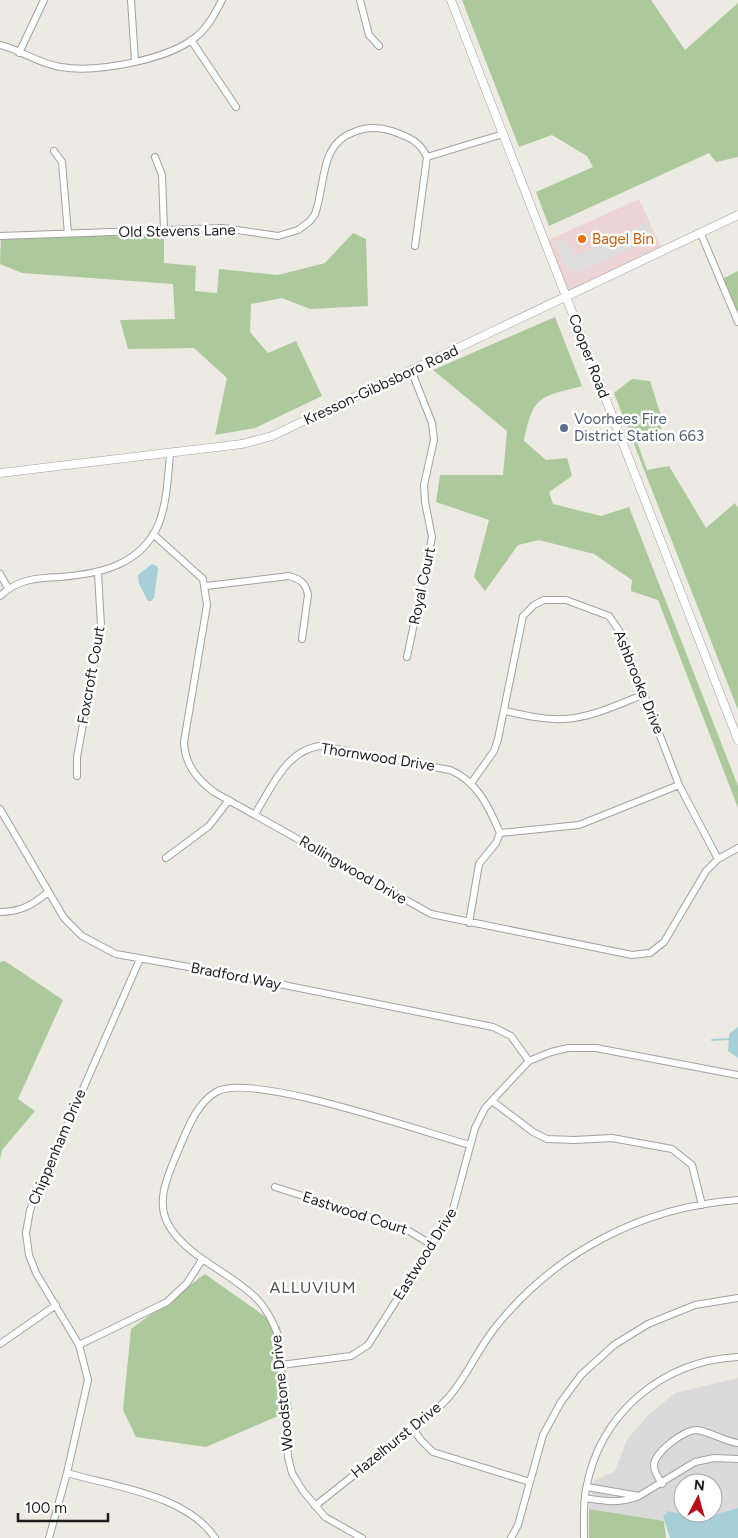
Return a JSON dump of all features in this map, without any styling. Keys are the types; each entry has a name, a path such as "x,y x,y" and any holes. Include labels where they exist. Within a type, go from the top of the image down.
{"street":[{"path":"19,52 44,0"},
{"path":"131,0 135,61"},
{"path":"0,45 36,60 68,68 104,66 135,61 168,52 191,40 206,26 222,0"},
{"path":"360,0 369,35 379,46"},
{"name":"Cooper Road","path":"451,0 738,740"},
{"path":"191,40 236,107"},
{"name":"Old Stevens Lane","path":"0,236 223,228 278,236 298,230 310,221 315,214 327,160 333,146 345,135 366,128 384,129 412,138 422,146 427,157"},
{"path":"415,246 427,157 503,134"},
{"path":"54,150 62,162 68,234"},
{"path":"155,157 162,175 164,230"},
{"name":"Kresson-Gibbsboro Road","path":"0,473 170,454 242,444 272,436 738,216"},
{"path":"701,234 738,322"},
{"name":"Royal Court","path":"407,657 432,537 425,502 424,485 434,440 432,423 411,370"},
{"path":"0,596 8,588 30,579 98,573 133,556 153,534 159,523 170,454"},
{"path":"153,534 197,572 206,586 289,576 297,579 307,587 308,595 302,640"},
{"name":"Foxcroft Court","path":"77,776 77,757 101,626 98,573"},
{"path":"0,574 8,588"},
{"name":"Rollingwood Drive","path":"206,586 207,605 188,708 185,752 193,772 200,782 230,800 431,914 632,955 650,953 664,942 698,882 718,858 738,848"},
{"name":"Ashbrooke Drive","path":"472,782 494,751 505,711 523,616 534,604 551,599 566,600 609,616 614,622 645,694 679,784 718,858"},
{"path":"505,711 551,719 574,718 645,694"},
{"name":"Thornwood Drive","path":"255,814 290,760 311,747 335,748 450,770 472,782 491,813 500,833"},
{"path":"469,923 479,864 496,843 500,833 579,825 679,784"},
{"path":"166,858 209,826 230,800"},
{"name":"Bradford Way","path":"0,809 64,918 82,936 116,954 493,1027 511,1036 529,1061"},
{"path":"0,912 20,910 33,905 48,892"},
{"name":"Chippenham Drive","path":"49,1538 67,1473 88,1380 79,1345 36,1273 29,1255 26,1233 30,1210 140,959"},
{"name":"Eastwood Drive","path":"281,1364 341,1359 360,1352 368,1345 448,1221 457,1202 475,1128 492,1101 529,1061 551,1052 568,1048 596,1048 738,1075"},
{"name":"Woodstone Drive","path":"362,1538 334,1524 315,1506 296,1480 289,1466 278,1335 264,1306 249,1291 202,1260 168,1224 163,1207 164,1188 184,1135 197,1110 217,1091 243,1086 314,1099 470,1145"},
{"path":"492,1101 533,1132 546,1139 612,1138 672,1150 692,1165 702,1205"},
{"name":"Eastwood Court","path":"275,1187 404,1228 432,1245"},
{"name":"Hazelhurst Drive","path":"315,1506 414,1428 448,1398 495,1328 533,1287 558,1266 583,1248 639,1221 702,1205 738,1200"},
{"path":"79,1345 167,1302 186,1283 202,1260"},
{"path":"511,1538 518,1525 546,1427 576,1382 600,1357 648,1324 695,1306 738,1298"},
{"path":"0,1344 56,1305"},
{"path":"584,1538 585,1498 592,1465 604,1439 622,1413 637,1398 678,1369 708,1360 738,1357"},
{"path":"414,1428 420,1439 433,1452 530,1482"},
{"path":"662,1484 654,1467 654,1461 663,1450 681,1435 697,1430 738,1443"},
{"path":"585,1498 612,1502 627,1501 662,1484 684,1467 700,1460 738,1459"},
{"path":"67,1473 177,1505 202,1520 215,1538"},
{"path":"587,1487 639,1496"}],"shaded area":[{"path":"639,199 663,252 566,298 544,242"},
{"path":"647,223 654,238 576,273 574,269 568,272 555,243 565,239 574,256"},
{"path":"738,1378 738,1508 723,1513 723,1473 673,1473 673,1515 663,1516 664,1521 589,1509 594,1481 615,1471 627,1440 648,1415 675,1393"}],"green space":[{"path":"462,0 651,0 685,50 738,3 738,157 716,162 709,153 549,226 536,192 593,167 587,156 552,135 519,147"},
{"path":"164,231 164,263 196,266 195,291 217,293 219,269 278,275 325,263 353,233 366,239 368,306 310,309 282,298 251,304 250,332 268,353 296,341 322,396 255,428 215,435 227,378 194,348 128,349 120,320 175,319 173,284 22,273 0,264 1,237"},
{"path":"738,271 738,322 720,280"},
{"path":"555,317 582,386 556,393 541,400 535,406 531,415 524,441 546,460 567,458 572,476 549,492 553,504 601,516 629,507 738,786 738,808 658,600 631,591 632,580 594,554 539,540 518,545 485,591 474,577 489,520 436,502 440,475 503,475 507,431 433,370"},
{"path":"632,379 650,381 662,419 661,429 636,439 647,470 669,466 706,528 735,503 738,508 738,710 614,393"},
{"path":"5,961 63,1000 18,1099 35,1111 2,1150 0,1159 0,962"},
{"path":"205,1274 280,1327 292,1410 206,1447 136,1437 123,1410 131,1329"},
{"path":"589,1509 664,1521 666,1538 589,1538"}],"water":[{"path":"152,564 157,566 158,569 154,598 148,601 139,584 138,575"},
{"path":"738,1027 738,1058 728,1051 729,1034"},
{"path":"738,1508 738,1538 670,1538 663,1516 668,1511 673,1512 673,1523 723,1523 723,1512"}],"waterway":[{"path":"712,1040 730,1039"}],"place":[{"name":"Bagel Bin","path":"582,239"},
{"name":"Voorhees Fire District Station 663","path":"564,428"}],"district":[{"name":"ALLUVIUM","path":"313,1287"}]}
